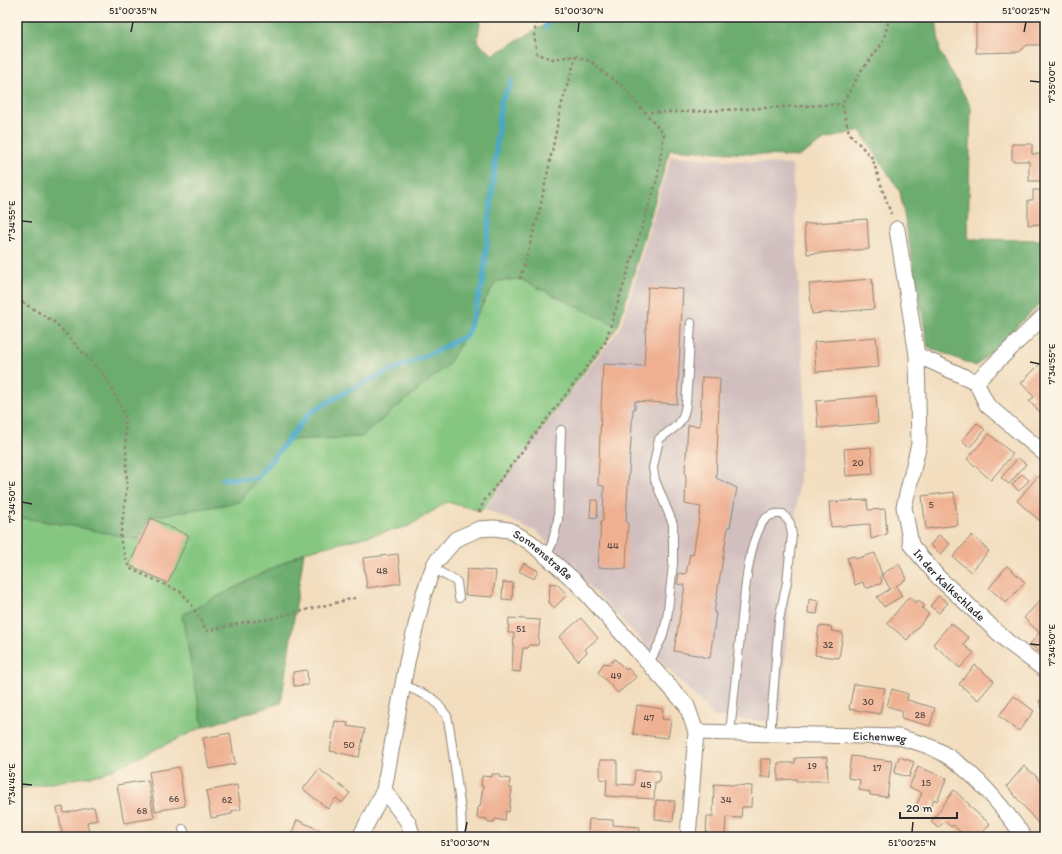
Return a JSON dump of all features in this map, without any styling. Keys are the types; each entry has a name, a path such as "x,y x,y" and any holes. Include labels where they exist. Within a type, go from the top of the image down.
{"street":[{"name":"In der Kalkschlade","path":"897,229 917,355 919,444 904,507 911,545 938,577 1008,642 1045,670"},
{"path":"976,382 1045,315"},
{"path":"917,355 976,382 987,405 1045,454"},
{"name":"Sonnenstraße","path":"360,837 384,790 407,662 424,593 433,568 456,539 479,529 494,528 509,530 530,542 576,582 687,706 696,732 688,837"},
{"name":"Eichenweg","path":"696,732 898,737 929,746 962,765 990,793 1024,837"},
{"path":"384,790 408,822 413,837"}],"lane":[{"path":"649,664 662,638 667,619 673,564 673,524 655,480 653,468 660,440 678,425 683,418 686,405 691,323"},
{"path":"546,556 552,544 558,520 561,430"},
{"path":"730,733 745,589 749,565 761,524 766,518 775,513 783,514 790,523 792,535 786,588 779,620 770,722 771,734"},
{"path":"433,568 457,582 460,598"},
{"path":"404,685 432,698 447,716 458,789 462,837"}],"path":[{"path":"478,514 484,501 604,343 657,180 664,134 620,84 592,62 576,56 552,58 537,54 534,36 537,17"},
{"path":"887,17 889,20 882,44 861,71 842,104 849,133 872,158 897,229"},
{"path":"520,279 539,213 562,103 576,56"},
{"path":"644,112 684,112 842,104"},
{"path":"17,299 56,324 107,379 125,415 127,485 120,539 129,568 181,592 191,604 207,631 245,622 266,620 355,598"}],"shaded area":[{"path":"671,156 792,165 805,399 780,722 715,717 536,531 485,509 523,455 621,327"}],"green space":[{"path":"17,17 481,17 477,42 493,55 549,22 646,20 654,17 936,17 940,52 971,107 968,239 1045,240 1045,299 976,366 928,347 900,192 860,130 824,140 798,157 670,149 618,326 520,279 496,281 448,365 361,437 284,440 240,502 150,517 139,540 73,526 17,517"},
{"path":"520,279 618,326 481,511 447,502 409,526 304,552 182,615 203,727 102,774 17,789 17,517 73,526 150,517 240,502 284,440 361,437 448,365 496,281"},
{"path":"304,552 281,703 203,727 182,615"}],"building":[{"path":"976,17 1045,17 1045,45 1027,45 1019,52 976,53"},
{"path":"1012,144 1032,144 1032,154 1045,154 1045,181 1029,181 1029,161 1012,161"},
{"path":"1033,190 1045,190 1045,228 1041,224 1028,225 1028,200 1033,200"},
{"path":"867,219 869,249 807,254 804,224"},
{"path":"872,279 874,309 812,314 809,284"},
{"path":"648,287 683,289 677,404 635,401 635,409 633,409 626,522 628,522 626,569 598,567 601,521 603,521 604,486 598,485 603,364 644,366"},
{"path":"876,337 879,367 816,372 814,342"},
{"path":"1045,359 1045,417 1029,401 1034,397 1021,383"},
{"path":"702,377 720,378 716,478 737,488 730,527 728,527 714,613 716,613 710,658 674,651 685,585 677,584 679,573 686,574 690,554 693,555 701,507 685,504 685,472 688,425 700,426"},
{"path":"876,396 878,423 818,428 816,401"},
{"path":"977,423 985,430 969,448 962,441"},
{"path":"989,434 1013,454 991,480 967,459"},
{"path":"871,447 873,474 846,476 844,449"},
{"path":"1018,458 1026,464 1009,484 1001,478"},
{"path":"1022,474 1029,480 1019,491 1012,485"},
{"path":"1038,476 1045,481 1045,515 1040,521 1017,501"},
{"path":"954,492 958,525 926,529 922,496"},
{"path":"591,500 598,500 597,518 590,517"},
{"path":"867,500 868,510 885,509 887,534 871,539 870,524 831,527 829,502"},
{"path":"151,518 189,536 168,583 129,565"},
{"path":"939,535 950,544 941,554 930,545"},
{"path":"972,535 989,551 971,572 953,557"},
{"path":"875,553 882,576 882,581 880,584 868,588 864,586 863,582 855,585 847,558 855,556 855,559"},
{"path":"398,554 401,583 367,588 363,558"},
{"path":"524,563 538,571 534,579 519,571"},
{"path":"899,564 907,579 896,586 902,596 884,607 877,597 890,589 882,574"},
{"path":"1007,566 1025,582 1006,603 989,588"},
{"path":"467,569 496,571 493,597 465,595"},
{"path":"503,582 513,583 512,600 502,599"},
{"path":"550,583 557,584 567,595 554,608 549,602"},
{"path":"939,596 948,603 939,613 930,606"},
{"path":"909,597 916,603 918,600 925,606 922,608 929,614 907,640 887,623"},
{"path":"1043,597 1045,600 1045,629 1041,634 1024,618"},
{"path":"809,599 819,601 817,614 808,613"},
{"path":"509,618 540,620 538,645 529,645 528,648 523,648 520,672 512,671 514,633 508,633"},
{"path":"581,618 598,638 585,649 587,652 578,661 559,637"},
{"path":"951,623 969,638 963,644 974,653 960,668 933,644"},
{"path":"819,626 832,627 831,631 843,633 839,658 815,655"},
{"path":"1039,633 1045,639 1045,650 1042,654 1030,644"},
{"path":"615,659 626,670 628,668 636,677 618,693 598,672 604,663 609,664"},
{"path":"975,665 994,681 978,700 959,684"},
{"path":"307,670 308,685 294,686 293,672"},
{"path":"854,684 885,688 880,714 849,709"},
{"path":"892,689 908,694 907,700 935,708 930,726 901,718 903,711 887,706"},
{"path":"1014,696 1034,711 1019,731 999,716"},
{"path":"1045,698 1045,714 1039,701"},
{"path":"637,705 663,709 662,719 671,720 668,738 633,734"},
{"path":"335,721 348,723 347,726 365,729 359,757 330,751"},
{"path":"230,733 235,764 209,769 203,738"},
{"path":"851,756 892,761 887,797 870,795 870,792 859,790 860,780 848,778"},
{"path":"827,757 828,781 796,781 796,779 778,780 778,763 795,763 795,758"},
{"path":"899,757 914,762 909,777 894,773"},
{"path":"761,759 771,759 771,777 761,777"},
{"path":"600,760 617,760 617,784 634,785 635,770 660,771 659,783 655,782 654,799 606,796 607,780 600,779"},
{"path":"1024,766 1036,776 1045,788 1045,832 1007,786"},
{"path":"179,767 185,806 155,811 149,772"},
{"path":"918,767 947,778 937,801 934,799 928,812 916,806 922,793 909,787"},
{"path":"319,769 350,793 342,803 336,798 328,809 303,789"},
{"path":"492,774 500,774 499,777 510,779 509,788 512,788 509,812 506,811 505,821 495,819 494,822 487,822 487,819 477,818 483,786 481,786 482,776 492,777"},
{"path":"148,780 154,818 124,823 117,785"},
{"path":"714,784 752,786 751,807 742,807 741,818 726,817 724,837 706,837 707,816 713,816"},
{"path":"237,785 241,809 232,811 232,814 211,818 206,791"},
{"path":"954,790 970,805 969,806 990,824 979,837 966,837 953,825 951,827 945,821 938,828 931,822"},
{"path":"656,800 675,801 673,821 655,819"},
{"path":"63,807 64,813 94,807 97,820 87,822 90,837 63,837 57,808"},
{"path":"589,819 613,820 613,825 640,827 639,837 593,837 594,835 588,835"},
{"path":"297,820 322,831 319,837 290,837"}],"waterway":[{"path":"546,27 549,17"},
{"path":"223,479 257,478 310,412 366,381 435,352 467,335 483,282 501,102 512,80"}]}
